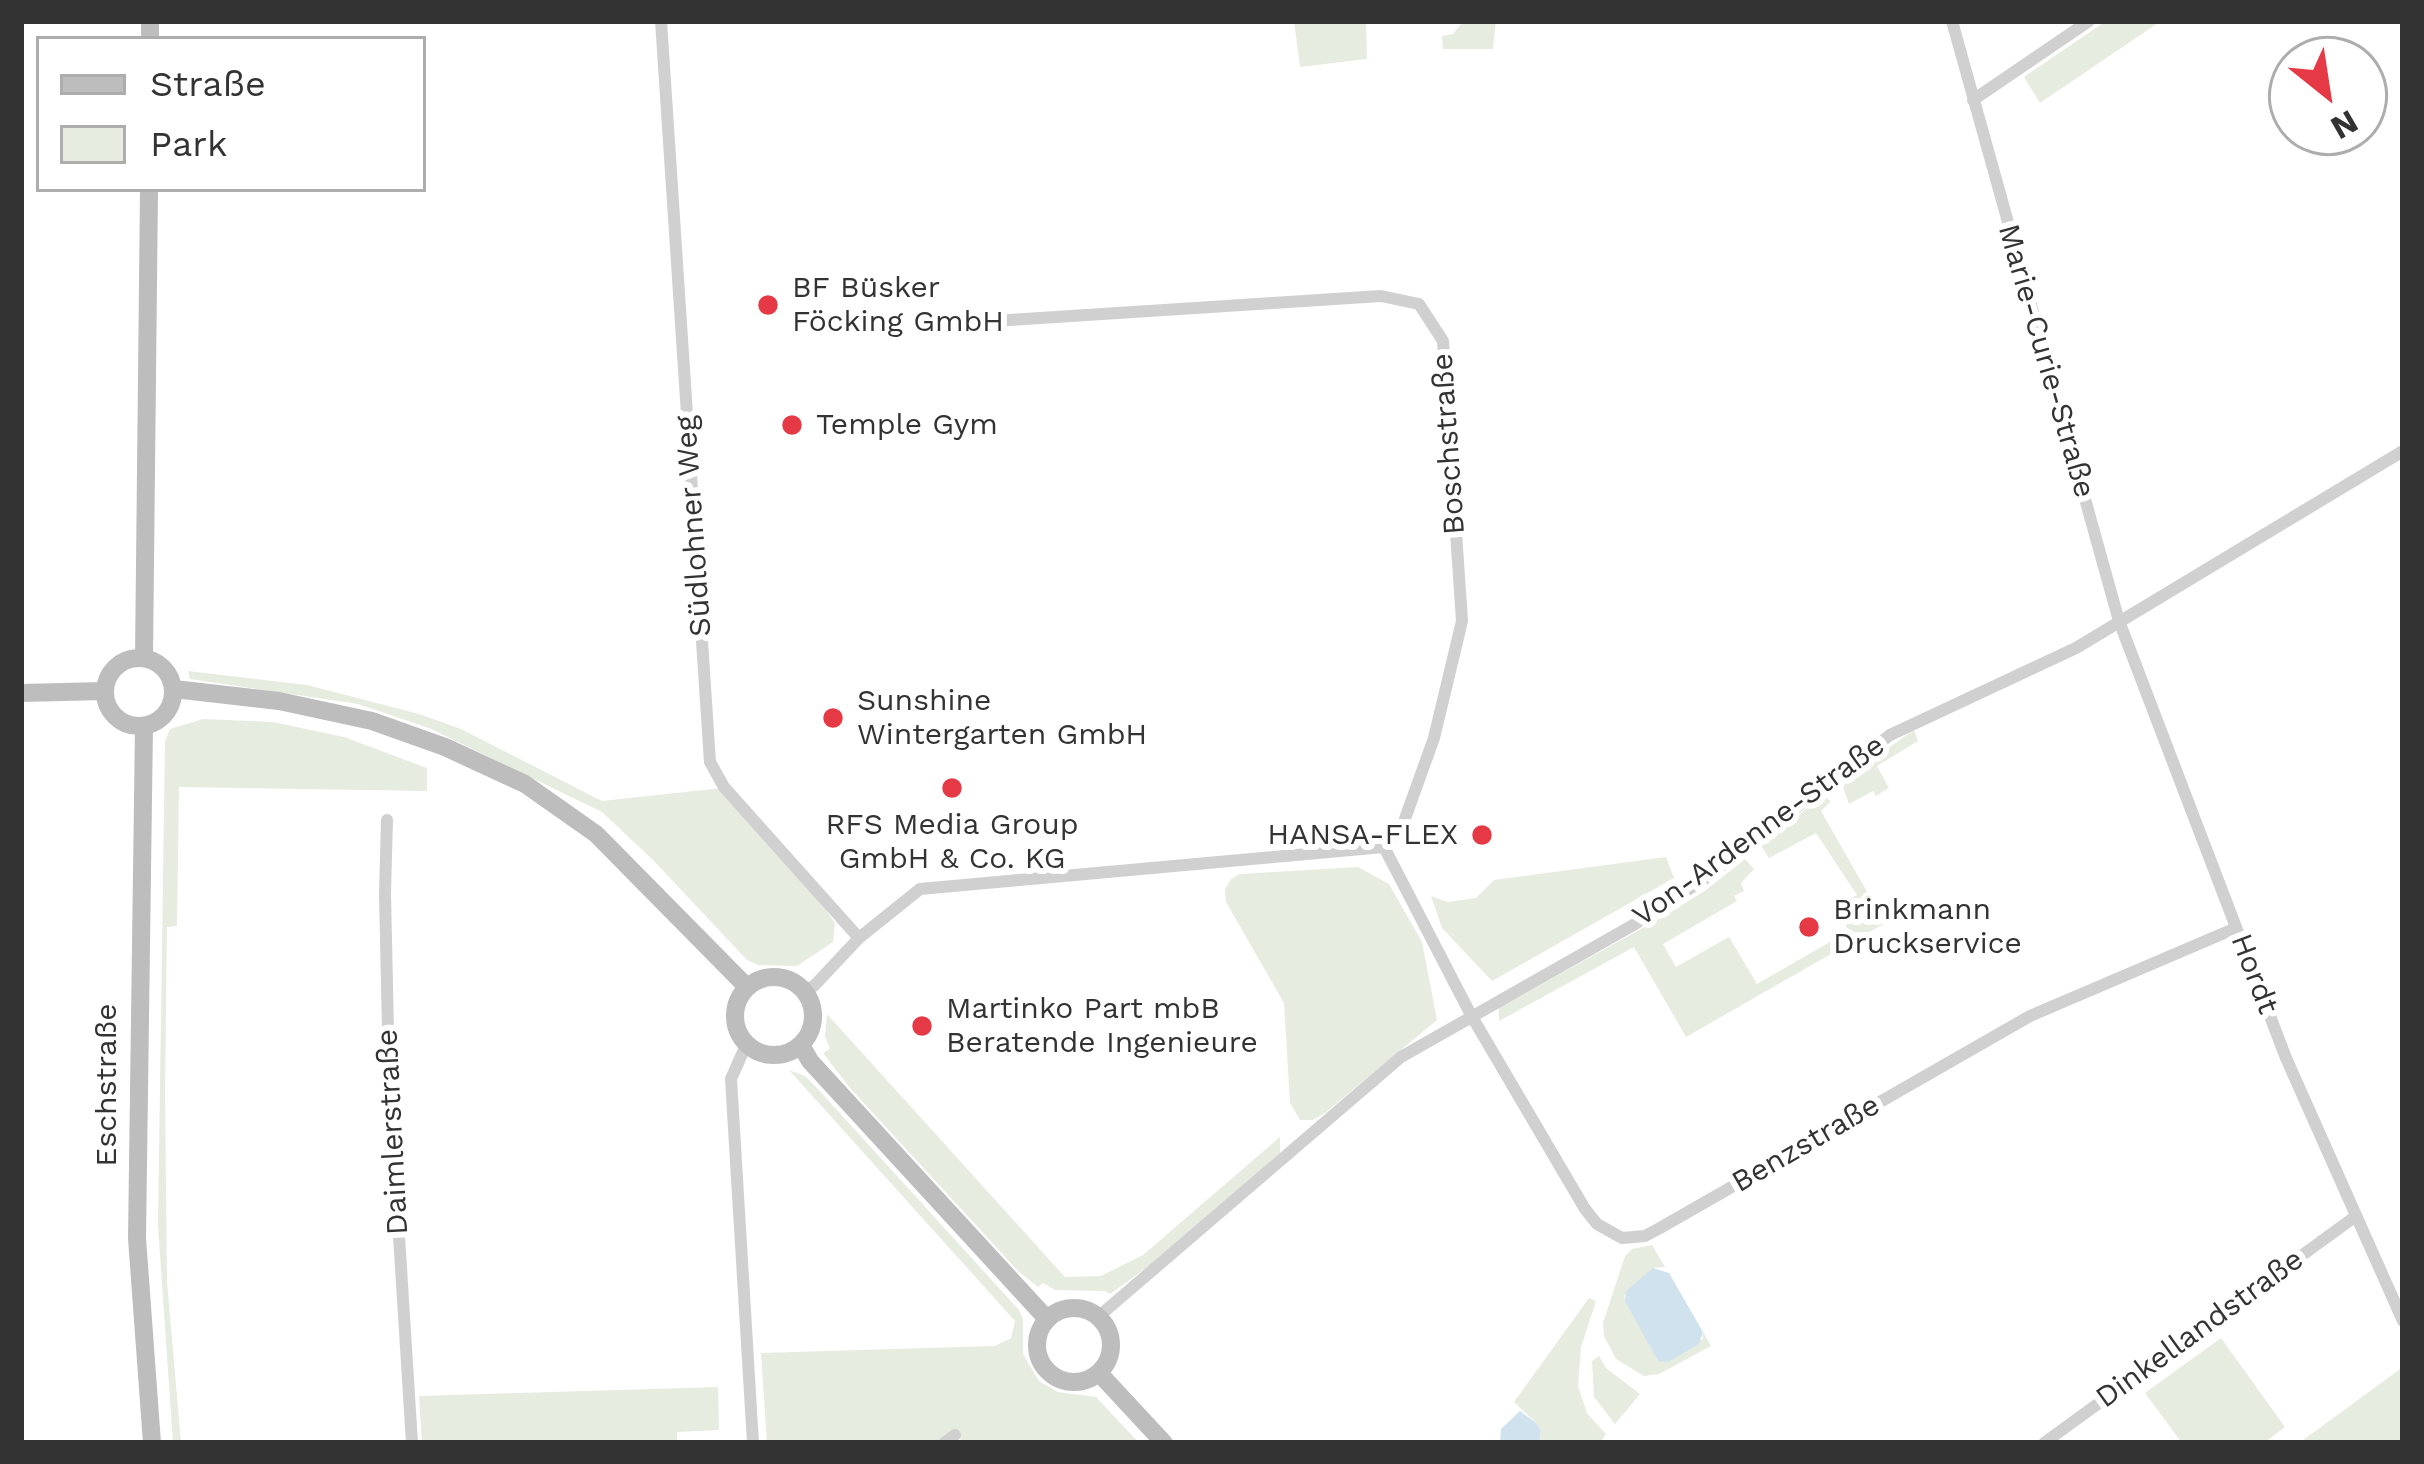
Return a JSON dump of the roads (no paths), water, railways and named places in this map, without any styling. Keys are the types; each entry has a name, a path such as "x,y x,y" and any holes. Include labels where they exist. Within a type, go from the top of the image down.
{"street":[{"name":"Südlohner Weg","path":"662,21 710,762 724,787 859,938"},
{"name":"Marie-Curie-Straße","path":"1952,21 2119,621"},
{"path":"1973,100 2089,21"},
{"path":"144,657 148,192"},
{"name":"Boschstraße","path":"932,325 1381,296 1419,304 1443,341 1462,621 1434,738 1402,827 1384,847"},
{"name":"Von-Ardenne-Straße","path":"1098,1317 1401,1057 1703,880 1889,735 2035,670 2403,451"},
{"name":"Hordt","path":"2119,621 2286,1058 2403,1321"},
{"path":"144,657 164,668 174,688 166,713 144,726 132,726 112,713 104,691 112,670 122,662 144,657"},
{"path":"174,688 262,698 372,721 445,747 525,784 596,834 747,987"},
{"path":"21,692 104,691"},
{"name":"Eschstraße","path":"144,726 136,1238 152,1443"},
{"name":"Daimlerstraße","path":"387,820 389,1078 412,1443"},
{"path":"804,990 920,889 1384,847 1471,1015"},
{"name":"Benzstraße","path":"1471,1015 1585,1209 1612,1236 1628,1238 1660,1228 2030,1016 2236,928"},
{"path":"770,977 794,982 804,990 814,1018 801,1045 774,1056 746,1045 734,1022 747,987 770,977"},
{"path":"746,1045 731,1079 753,1443"},
{"path":"801,1045 1048,1319"},
{"name":"Dinkellandstraße","path":"2044,1443 2356,1216"},
{"path":"1078,1308 1098,1317 1111,1338 1107,1363 1099,1373 1078,1383 1047,1371 1037,1351 1041,1328 1048,1319 1056,1312 1078,1308"},
{"path":"1099,1373 1164,1443"}],"water":[{"path":"1653,1268 1669,1273 1703,1332 1699,1344 1668,1362 1658,1361 1625,1301 1626,1291"},
{"path":"1520,1411 1541,1430 1539,1443 1500,1443 1501,1429"}],"place":[{"name":"BF Büsker Föcking GmbH","path":"768,305"},
{"name":"Temple Gym","path":"792,425"},
{"name":"Sunshine Wintergarten GmbH","path":"833,718"},
{"name":"RFS Media Group GmbH & Co. KG","path":"952,788"},
{"name":"HANSA-FLEX","path":"1482,835"},
{"name":"Brinkmann Druckservice","path":"1809,927"},
{"name":"Martinko Part mbB Beratende Ingenieure","path":"922,1026"}]}
